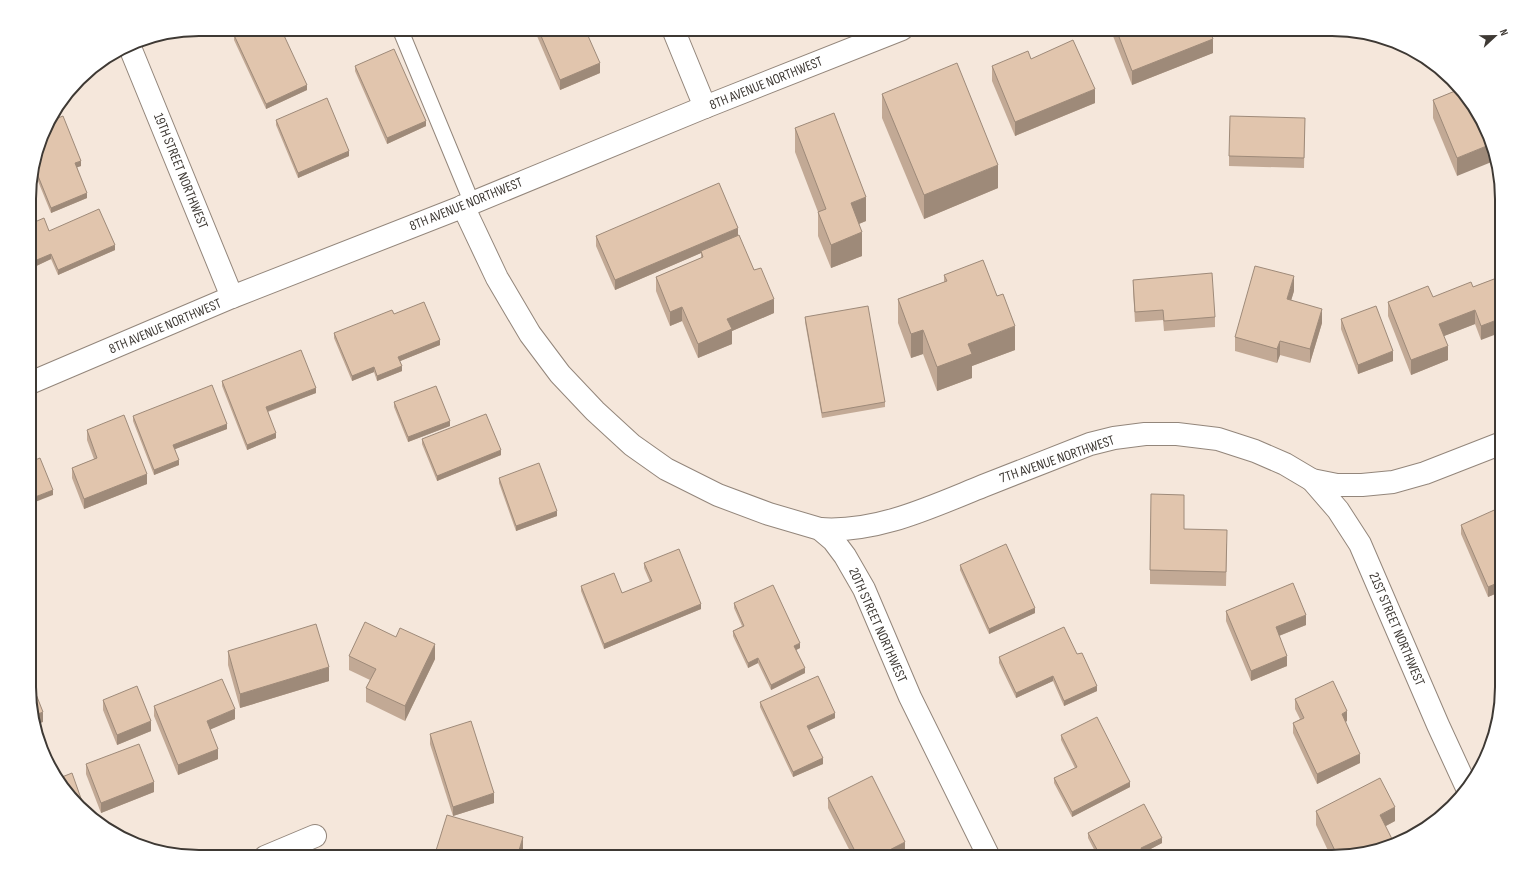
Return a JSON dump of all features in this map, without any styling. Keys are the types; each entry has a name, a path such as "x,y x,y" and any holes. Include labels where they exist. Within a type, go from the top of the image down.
{"street":[{"path":"676,36 705,107"},
{"name":"8TH AVENUE NORTHWEST","path":"36,380 232,297 884,36"},
{"name":"19TH STREET NORTHWEST","path":"131,51 232,297"},
{"name":"20TH STREET NORTHWEST","path":"467,204 497,278 530,334 560,374 595,411 632,445 666,469 718,495 769,514 820,529 833,540 845,556 864,589 910,698 986,850"},
{"name":"7TH AVENUE NORTHWEST","path":"820,529 840,531 862,528 909,516 1090,444 1114,438 1145,434 1177,434 1218,439 1256,451 1285,464 1312,480 1337,485 1362,485 1393,482 1425,474 1495,446"},
{"name":"21ST STREET NORTHWEST","path":"1312,480 1338,510 1360,544 1464,782"},
{"path":"282,850 315,836"}],"lane":[{"path":"403,36 467,204"}],"building":[{"path":"234,36 284,36 307,85 266,104"},
{"path":"541,36 588,36 600,63 560,80"},
{"path":"1119,36 1212,36 1213,39 1132,71"},
{"path":"1073,40 1095,89 1015,122 992,66 1028,51 1031,59"},
{"path":"394,49 426,121 387,138 355,66"},
{"path":"957,63 998,165 924,195 882,94"},
{"path":"1455,91 1468,108 1483,136 1486,146 1457,158 1433,100"},
{"path":"327,98 349,151 298,173 276,120"},
{"path":"834,113 866,197 851,203 862,232 831,245 818,212 826,209 795,128"},
{"path":"63,116 81,161 75,163 87,193 51,208 38,175 48,136 57,118"},
{"path":"1230,116 1305,118 1304,158 1229,156"},
{"path":"719,183 738,228 615,280 596,236"},
{"path":"99,209 115,245 58,270 51,254 36,260 36,221 44,218 49,231"},
{"path":"739,235 754,270 761,268 774,299 727,319 732,329 698,344 682,307 670,312 656,277 703,257 701,251"},
{"path":"983,260 997,296 1003,294 1015,326 968,344 972,354 937,367 923,330 911,334 898,299 947,281 944,275"},
{"path":"1255,266 1294,276 1287,299 1322,309 1310,349 1280,341 1277,349 1235,337"},
{"path":"1212,273 1215,317 1164,321 1163,310 1135,312 1133,280"},
{"path":"1495,279 1495,321 1481,326 1475,310 1439,324 1448,346 1411,360 1388,302 1428,286 1433,297 1471,282 1473,287"},
{"path":"424,302 440,340 398,357 402,366 377,376 374,367 352,376 334,333 392,310 394,314"},
{"path":"868,306 885,402 822,413 805,317"},
{"path":"1376,306 1393,351 1358,365 1341,319"},
{"path":"301,350 316,388 266,407 276,433 247,445 222,381"},
{"path":"212,385 227,424 173,445 179,460 154,470 133,416"},
{"path":"436,386 450,421 408,437 394,402"},
{"path":"486,414 501,450 437,476 422,439"},
{"path":"124,415 147,474 84,499 72,468 97,458 87,430"},
{"path":"40,458 53,490 36,497 36,460"},
{"path":"539,463 557,511 516,526 499,478"},
{"path":"1151,494 1184,495 1184,529 1227,530 1226,572 1150,570"},
{"path":"1495,510 1495,584 1488,587 1461,525"},
{"path":"1006,544 1035,608 989,629 960,565"},
{"path":"679,549 701,604 604,644 581,586 614,573 622,593 652,581 644,563"},
{"path":"1293,583 1306,615 1276,627 1287,656 1251,671 1226,611"},
{"path":"773,585 800,643 794,646 805,668 771,685 758,658 748,663 733,631 744,626 734,603"},
{"path":"365,622 396,637 400,628 435,644 405,706 366,688 376,669 349,656"},
{"path":"316,624 329,667 240,694 228,651"},
{"path":"1064,627 1077,654 1082,653 1097,686 1064,701 1053,676 1016,693 999,657"},
{"path":"818,676 835,713 807,726 823,758 793,772 760,702"},
{"path":"222,679 235,709 207,721 218,749 178,765 154,706"},
{"path":"1333,681 1347,711 1342,714 1360,754 1317,774 1293,723 1304,718 1295,699"},
{"path":"137,686 151,721 117,735 103,700"},
{"path":"36,694 43,712 38,714"},
{"path":"1097,717 1130,782 1072,812 1054,778 1077,767 1061,735"},
{"path":"471,721 494,793 453,807 430,734"},
{"path":"139,744 154,782 101,803 86,764"},
{"path":"72,773 81,800 76,795 62,777"},
{"path":"872,776 905,842 890,850 854,850 828,798"},
{"path":"1380,778 1395,807 1380,815 1392,839 1364,847 1335,850 1316,811"},
{"path":"1144,804 1162,838 1141,848 1142,850 1097,850 1088,833"},
{"path":"447,815 523,837 519,850 436,850"}]}
